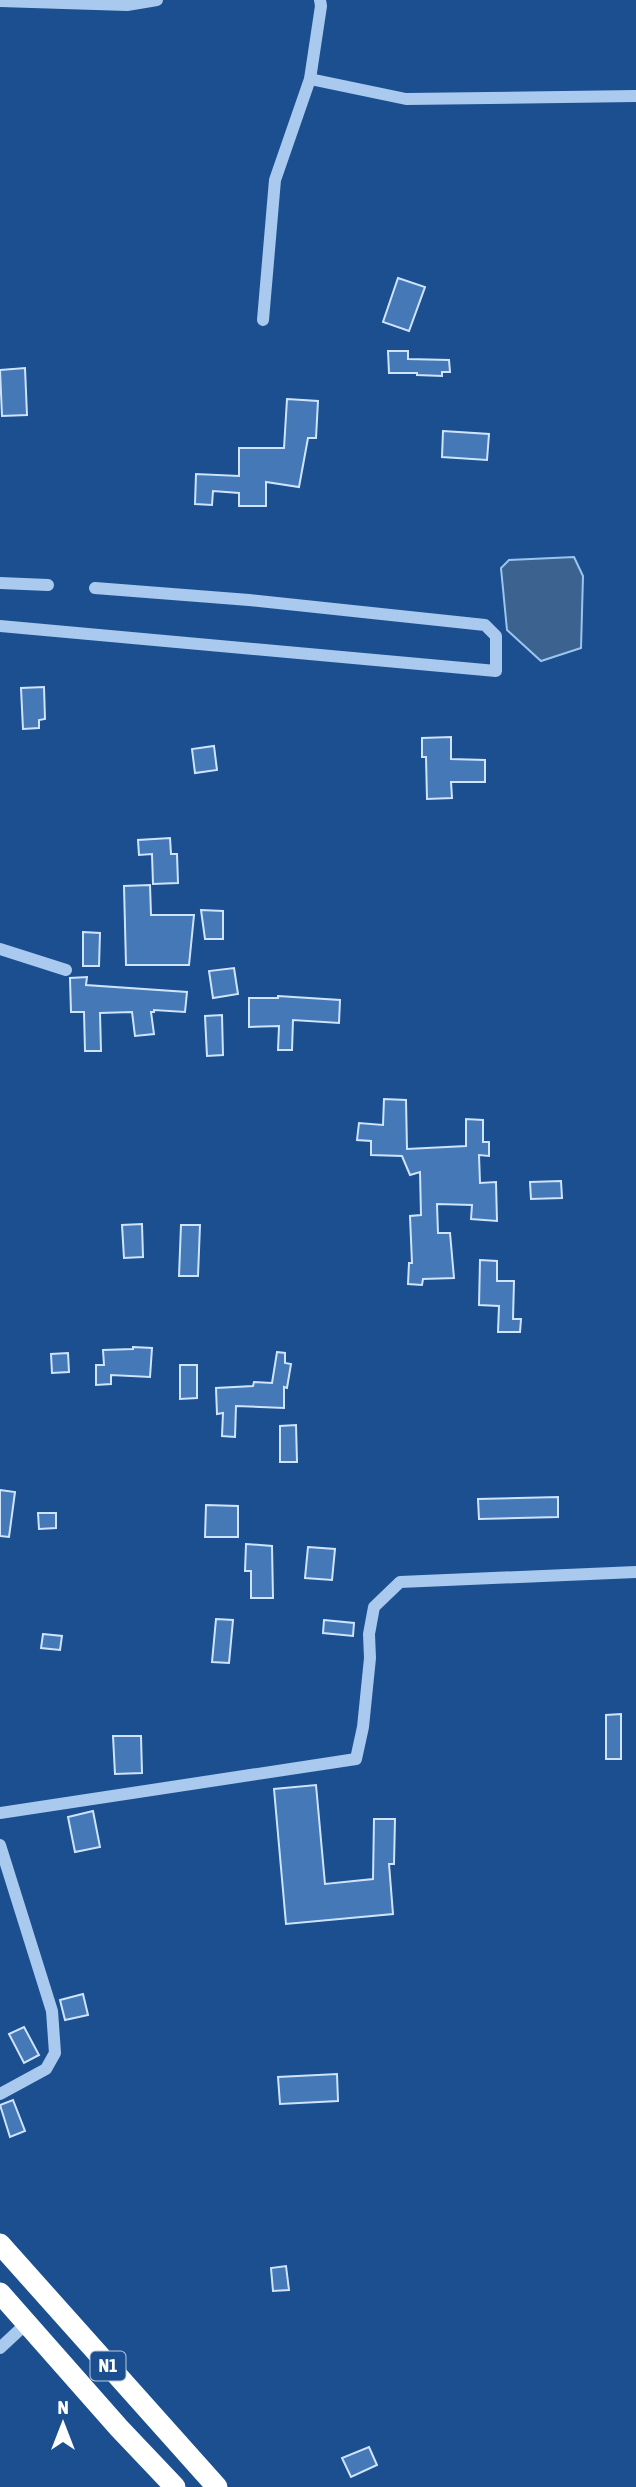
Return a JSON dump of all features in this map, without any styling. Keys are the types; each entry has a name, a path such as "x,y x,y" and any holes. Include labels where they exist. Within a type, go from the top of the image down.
{"highway":[{"name":"N1","path":"0,2244 217,2487"},
{"name":"N1","path":"0,2293 175,2487"}],"street":[{"path":"0,1 127,5 157,0"},
{"path":"263,320 275,180 310,79 320,0"},
{"path":"310,79 406,99 636,96"},
{"path":"0,583 48,585"},
{"path":"0,626 496,671 496,636 485,625 249,600 95,588"},
{"path":"0,949 66,970"},
{"path":"0,1813 356,1759 363,1727 370,1658 369,1634 374,1606 400,1582 636,1572"},
{"path":"0,1845 52,2011 55,2053 46,2069 0,2094"},
{"path":"0,2348 28,2322"}],"water":[{"path":"574,557 583,576 581,648 541,661 507,630 501,568 509,560"}],"building":[{"path":"398,278 425,287 409,331 383,322"},
{"path":"388,351 408,351 408,359 449,360 450,372 442,372 442,376 389,373"},
{"path":"25,368 27,415 2,416 0,370"},
{"path":"287,399 318,401 316,438 308,438 299,487 266,482 266,506 239,506 239,493 213,491 212,505 195,504 196,474 239,476 239,448 284,448"},
{"path":"443,431 489,434 487,460 442,457"},
{"path":"44,687 45,719 39,720 39,728 23,729 21,688"},
{"path":"451,737 451,759 485,760 485,782 451,782 452,798 427,799 426,757 422,757 422,738"},
{"path":"214,746 217,770 195,773 192,749"},
{"path":"170,838 171,854 177,854 178,883 153,884 152,854 139,855 138,840"},
{"path":"150,885 151,915 194,915 189,965 126,965 124,886"},
{"path":"201,910 223,911 223,939 205,939"},
{"path":"83,932 100,933 99,966 83,966"},
{"path":"234,968 238,994 213,998 209,971"},
{"path":"87,977 86,985 187,992 185,1012 154,1010 151,1012 154,1034 135,1036 132,1012 100,1013 101,1051 85,1051 84,1012 71,1012 70,978"},
{"path":"278,996 340,1000 339,1023 293,1020 292,1050 278,1050 279,1026 249,1027 249,998"},
{"path":"222,1015 223,1055 207,1056 205,1016"},
{"path":"384,1099 406,1100 407,1149 466,1146 466,1119 483,1120 483,1142 489,1142 489,1156 479,1155 480,1183 496,1182 497,1221 471,1219 472,1205 437,1204 438,1233 450,1233 454,1278 423,1279 422,1285 408,1284 409,1263 412,1263 410,1216 421,1215 420,1172 410,1175 402,1156 371,1155 371,1141 357,1140 359,1123 383,1125"},
{"path":"561,1181 562,1198 531,1199 530,1182"},
{"path":"142,1224 143,1257 124,1258 122,1225"},
{"path":"181,1225 200,1225 198,1276 179,1276"},
{"path":"480,1260 497,1261 497,1281 514,1281 513,1319 521,1319 520,1332 498,1332 499,1306 479,1305"},
{"path":"152,1348 150,1377 111,1375 111,1384 96,1385 96,1365 104,1365 103,1350"},
{"path":"277,1352 285,1353 285,1363 291,1364 287,1388 284,1387 284,1408 236,1406 235,1437 222,1436 223,1413 217,1414 216,1388 253,1386 254,1382 272,1383"},
{"path":"68,1353 69,1372 52,1373 51,1354"},
{"path":"180,1365 197,1365 197,1398 180,1399"},
{"path":"296,1425 297,1462 280,1462 280,1426"},
{"path":"0,1490 15,1492 9,1537 0,1536"},
{"path":"558,1497 558,1517 479,1519 478,1499"},
{"path":"206,1505 238,1506 238,1537 205,1537"},
{"path":"38,1513 56,1513 56,1528 39,1529"},
{"path":"246,1544 272,1546 273,1598 251,1598 251,1571 245,1571"},
{"path":"308,1547 335,1549 332,1580 305,1578"},
{"path":"216,1619 233,1620 229,1663 212,1662"},
{"path":"324,1620 354,1623 353,1636 323,1633"},
{"path":"43,1634 62,1636 60,1650 41,1648"},
{"path":"621,1714 621,1759 606,1759 606,1715"},
{"path":"113,1736 141,1736 142,1773 115,1774"},
{"path":"316,1785 325,1884 373,1879 374,1819 395,1819 394,1864 389,1864 393,1914 286,1924 274,1789"},
{"path":"93,1811 100,1847 75,1852 68,1817"},
{"path":"83,1994 88,2015 65,2020 60,2000"},
{"path":"24,2027 39,2055 24,2063 9,2034"},
{"path":"337,2074 338,2101 280,2104 278,2077"},
{"path":"13,2100 25,2131 10,2137 0,2105"},
{"path":"286,2266 289,2290 273,2291 271,2268"},
{"path":"369,2447 377,2465 351,2477 342,2458"}]}
